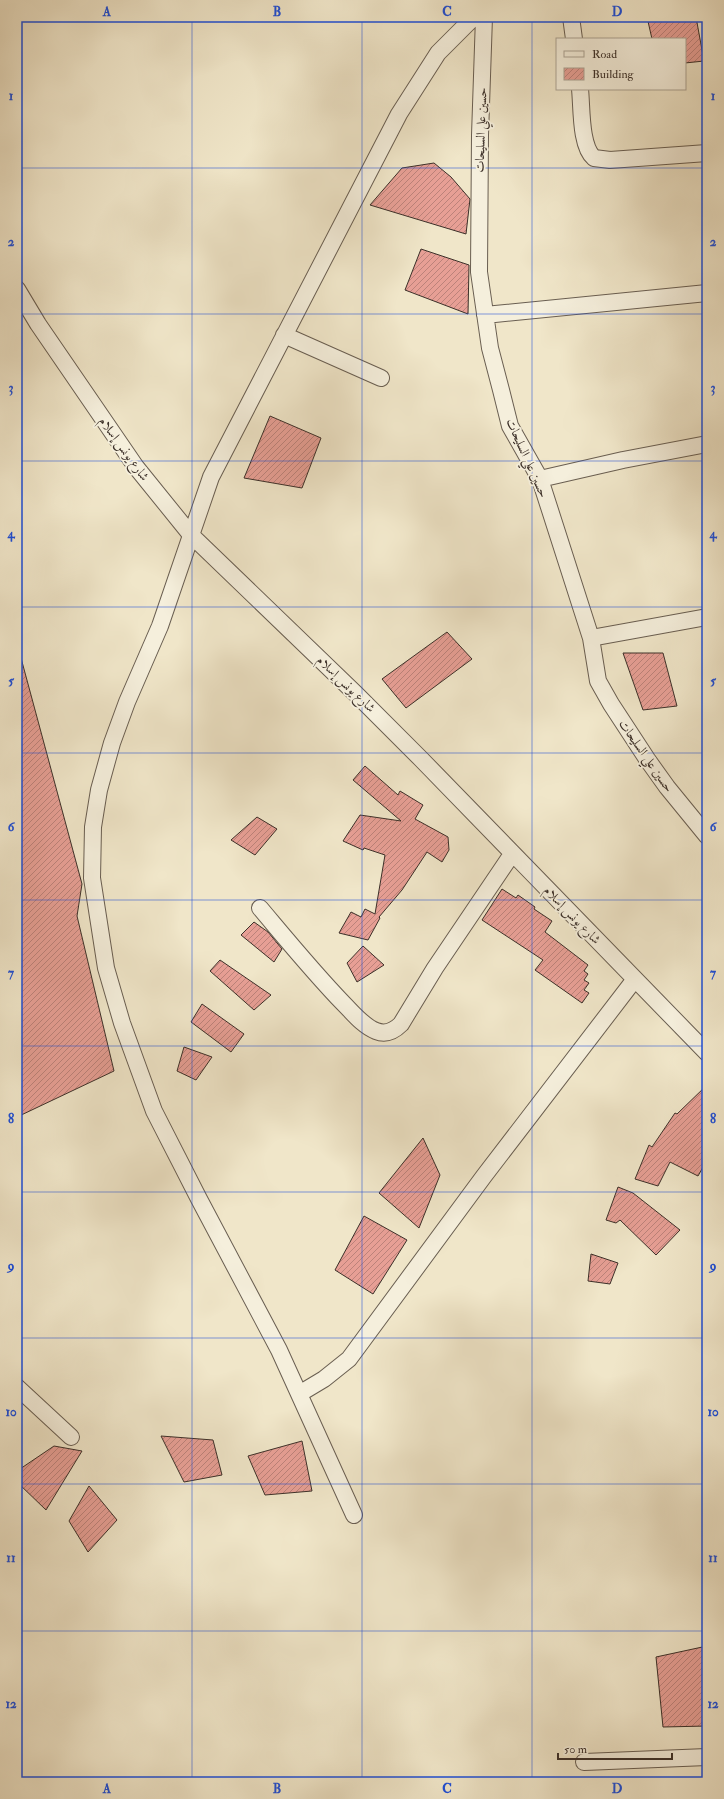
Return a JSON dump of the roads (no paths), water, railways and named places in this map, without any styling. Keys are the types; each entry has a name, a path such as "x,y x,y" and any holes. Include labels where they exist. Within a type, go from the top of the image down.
{"street":[{"path":"354,1515 280,1350 199,1199 154,1111 122,1023 106,968 92,878 93,827 99,790 112,743 127,702 160,626 186,554 211,477 399,114 438,53 474,17"},
{"name":"حسين علي السليحات","path":"484,17 480,142 479,272 490,348 510,426 540,479 591,638 598,681 611,704 667,787 707,836"},
{"path":"571,17 574,38"},
{"path":"580,90 584,138 587,150 594,158 610,160 707,154"},
{"name":"شارع يونس إسلام","path":"17,289 38,324 136,467 191,535 355,692 707,1053"},
{"path":"485,315 707,293"},
{"path":"17,305 38,324"},
{"path":"284,335 381,378"},
{"path":"540,479 623,460 707,444"},
{"path":"591,638 707,617"},
{"path":"260,908 330,989 361,1022 378,1032 387,1033 396,1030 401,1024 435,968 512,854"},
{"path":"300,1394 324,1379 348,1359 484,1176 635,979"},
{"path":"17,1387 71,1438"},
{"path":"584,1762 707,1757"}]}
